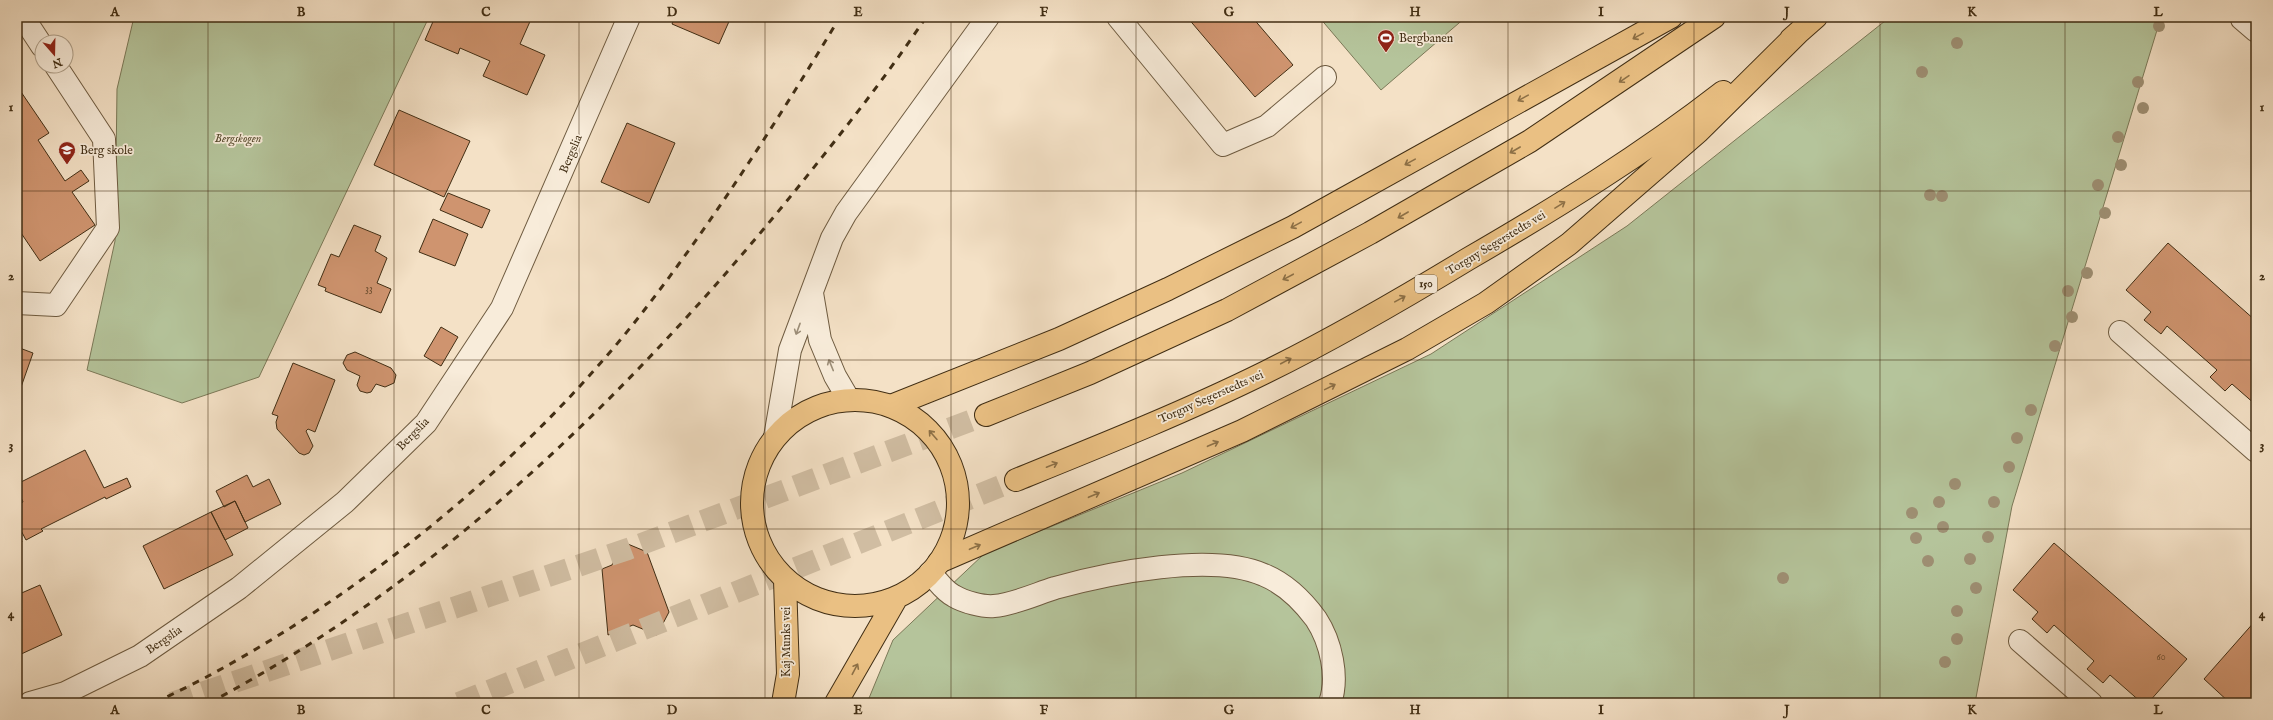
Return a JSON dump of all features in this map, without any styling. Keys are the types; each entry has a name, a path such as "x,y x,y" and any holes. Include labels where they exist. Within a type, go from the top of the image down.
{"main road":[{"path":"891,406 1059,339 1168,289 1293,227 1671,17"},
{"path":"986,416 1090,373 1227,310 1370,233 1530,141 1714,17"},
{"path":"935,567 1242,431 1407,349 1486,303 1581,234 1698,132 1809,23"},
{"name":"Torgny Segerstedts vei","path":"1016,480 1122,436 1266,372 1404,297 1550,211 1627,163 1809,23"},
{"name":"Kaj Munks vei","path":"849,400 871,400 891,406 910,415 926,428 940,444 950,462 956,482 958,503 956,524 949,544 935,567 913,588 897,597 874,604 850,606 827,602 805,594 785,580 771,564 760,545 752,518 752,489 760,462 774,437 790,422 808,410 828,403 849,400"},
{"name":"Kaj Munks vei","path":"783,703 788,674 785,580"},
{"name":"Kaj Munks vei","path":"836,703 897,597"}],"street":[{"path":"23,17 34,34"},
{"name":"Bergslia","path":"30,703 65,693 140,656 239,588 345,502 426,423 502,308 629,17"},
{"path":"774,437 790,350 832,238 846,213 988,17"},
{"path":"1118,17 1223,145 1267,126 1325,77"},
{"path":"17,303 56,305 108,228 104,138 61,74"},
{"path":"812,292 820,340 835,376 849,400"},
{"path":"2120,332 2256,452"},
{"path":"935,567 953,596 974,604 994,606 1105,576 1160,568 1194,564 1229,566 1263,574 1285,586 1303,602 1319,625 1329,648 1334,672 1334,692 1330,703"},
{"path":"2020,641 2090,703"}],"green space":[{"name":"Bergskogen","path":"134,17 429,17 259,377 182,403 87,370 115,241 117,89"},
{"name":"Bergbanen","path":"1319,17 1466,17 1381,90"},
{"path":"1890,17 2161,17 2012,506 1975,703 867,703 893,640 984,554 1182,473 1431,354 1627,226"}],"building":[{"path":"435,17 532,17 520,44 545,55 527,95 483,76 490,61 460,48 458,54 425,40"},
{"path":"675,17 731,17 719,44 672,24"},
{"path":"1187,17 1252,17 1293,65 1255,97"},
{"path":"17,86 49,133 38,140 65,181 81,170 89,181 72,192 95,225 40,261 17,227"},
{"path":"399,110 470,141 444,197 374,165"},
{"path":"627,123 675,143 649,203 601,182"},
{"path":"448,193 490,210 482,228 440,210"},
{"path":"433,219 468,234 455,266 419,252"},
{"path":"354,225 381,236 375,251 387,258 377,283 391,289 381,313 325,291 326,288 318,285 331,254 339,257"},
{"path":"2168,243 2256,321 2256,405 2232,384 2225,391 2210,377 2217,370 2167,326 2161,334 2144,320 2151,312 2126,290"},
{"path":"441,327 458,337 441,366 424,356"},
{"path":"17,347 33,353 20,390 17,389"},
{"path":"355,352 391,368 396,375 394,383 385,387 376,384 371,392 367,393 360,391 357,385 360,376 347,370 343,363 347,355"},
{"path":"293,363 335,380 315,432 308,429 306,431 313,446 309,453 304,455 299,453 277,429 276,422 278,416 272,414"},
{"path":"85,450 104,488 127,478 131,487 106,499 105,497 41,529 43,531 26,540 17,523 17,505 23,502 17,489 17,484"},
{"path":"247,475 253,487 269,479 281,504 245,522 235,501 224,507 216,491"},
{"path":"235,501 248,528 225,540 211,512"},
{"path":"211,512 233,555 164,589 143,546"},
{"path":"17,531 22,542 17,545"},
{"path":"623,542 647,552 669,612 657,635 633,625 608,635 602,569 612,565"},
{"path":"2054,543 2187,659 2148,703 2142,703 2110,675 2103,683 2087,669 2094,661 2054,625 2047,633 2032,619 2038,612 2013,590"},
{"path":"40,585 62,635 17,656 17,595"},
{"path":"2256,620 2256,703 2230,703 2204,679"}],"tunnel":[{"path":"172,703 628,549 986,415"},
{"path":"459,703 1016,480"}],"railway":[{"path":"155,703 212,674 272,640 331,601 389,559 445,514 499,467 550,417 598,366 642,313 669,277 746,168 840,17"},
{"path":"209,703 294,654 376,599 454,539 530,474 601,406 670,335 736,261 799,186 848,124 926,17"}],"place":[{"name":"Bergbanen","path":"1386,53"},
{"name":"Berg skole","path":"67,165"}]}
